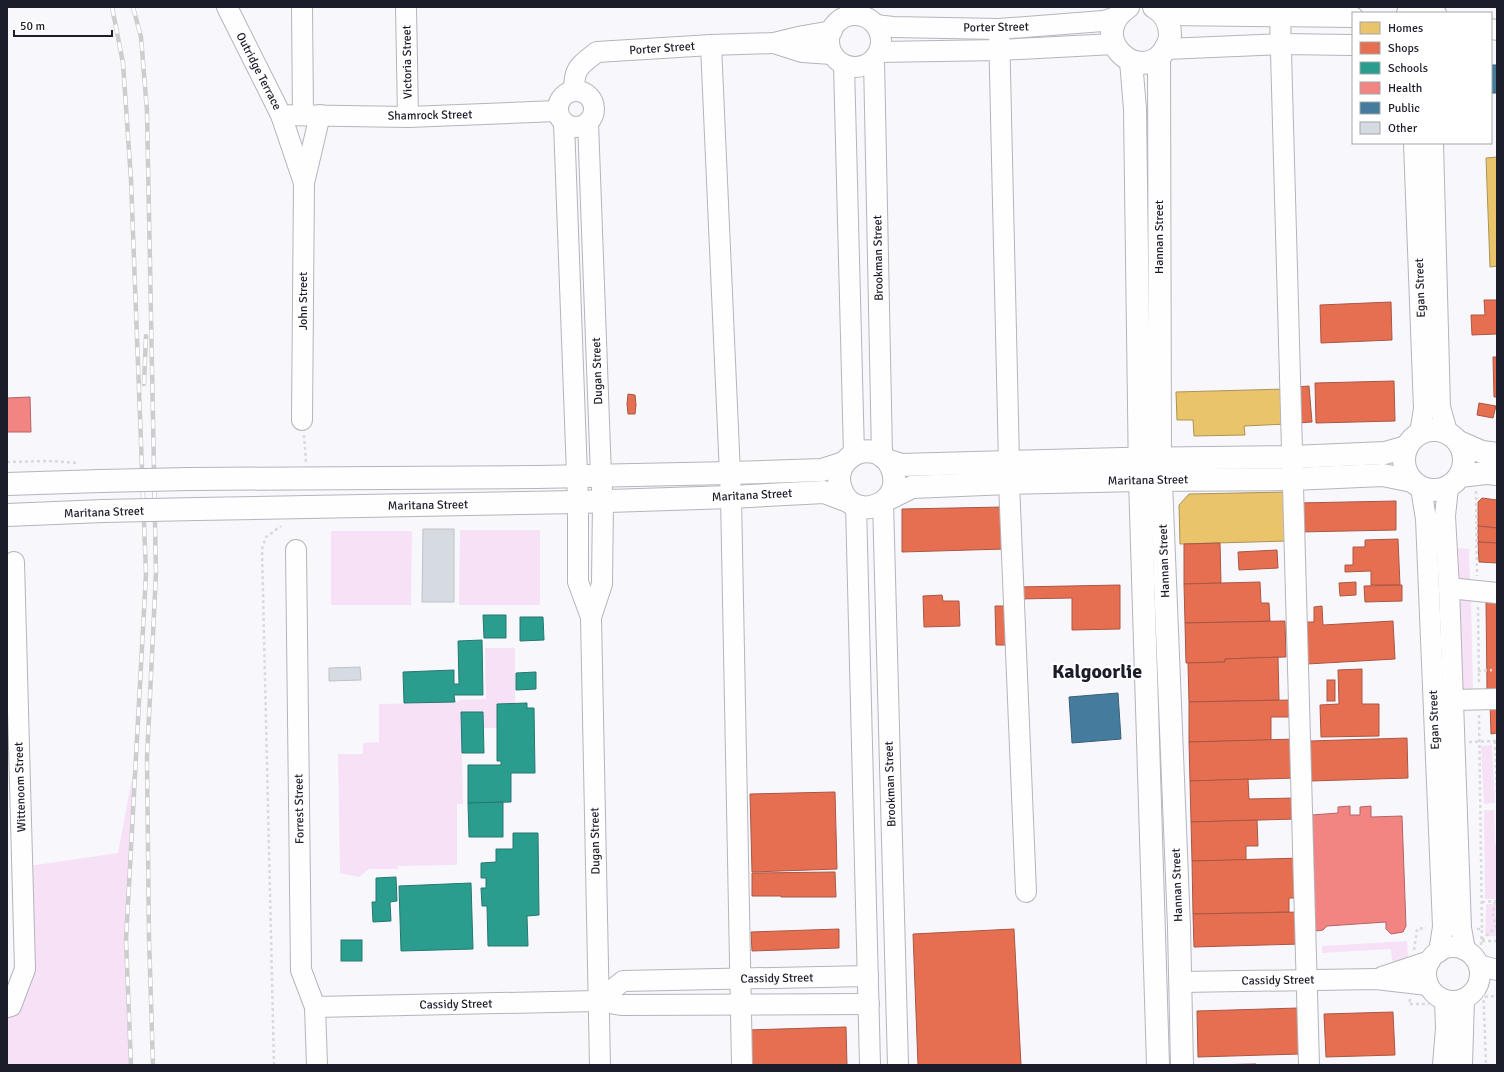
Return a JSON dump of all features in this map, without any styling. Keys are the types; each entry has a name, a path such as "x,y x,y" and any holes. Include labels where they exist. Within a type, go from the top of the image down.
{"main road":[{"name":"Hannan Street","path":"1158,1065 1150,469 1162,53 1170,38 1170,26 1160,11"},
{"path":"1122,12 1113,26 1112,35 1114,44 1121,54 1131,61 1141,62 1150,61 1162,53"},
{"name":"Hannan Street","path":"1131,61 1135,109 1150,469 1181,982 1182,1065"},
{"path":"1497,454 1482,452 1435,429 1413,440 1404,462 1407,474 1417,484 1437,490 1461,483 1486,473 1497,474"},
{"path":"1453,437 1465,458 1461,483"},
{"name":"Maritana Street","path":"885,501 912,487 1009,483 1292,457 1385,453 1413,440"},
{"path":"863,451 873,452 885,458 893,469 895,478 893,488 885,501 877,505 864,507 852,503 842,493 839,483 839,473 849,458 863,451"},
{"name":"Maritana Street","path":"7,484 189,479 601,476 730,473 822,470 849,458"},
{"name":"Maritana Street","path":"885,458 901,465 1010,462 1150,469 1293,479 1383,475 1417,484"},
{"name":"Maritana Street","path":"7,515 103,511 578,502 731,497 824,492 852,503"}],"street":[{"name":"Outridge Terrace","path":"226,7 281,114 312,115"},
{"name":"John Street","path":"302,7 312,115 304,183 302,420"},
{"name":"Victoria Street","path":"406,7 408,117"},
{"path":"1160,11 1280,16 1352,17"},
{"name":"Porter Street","path":"869,17 893,27 999,29 1102,21 1122,12"},
{"path":"838,60 856,68 866,65 876,56 881,43 881,38 880,33 869,17 850,16 838,19 829,45 838,60 849,458"},
{"path":"1280,16 1309,1065"},
{"name":"Porter Street","path":"574,90 574,76 582,64 596,52 774,43 803,36 838,19"},
{"path":"999,29 1010,462 1009,483 1026,892"},
{"name":"Porter Street","path":"774,43 802,52 838,60"},
{"name":"Porter Street","path":"876,56 1114,44"},
{"path":"1162,53 1281,44 1352,45"},
{"path":"711,45 731,497 742,1065"},
{"name":"Brookman Street","path":"876,56 885,458"},
{"path":"574,90 583,92 590,97 594,106 593,115 588,122 576,127 560,117 559,101 565,94 574,90"},
{"name":"John Street","path":"281,114 304,183"},
{"name":"Shamrock Street","path":"312,115 408,117 560,117"},
{"name":"Dugan Street","path":"560,117 577,476 578,582 591,617 600,1065"},
{"name":"Dugan Street","path":"588,122 603,501 602,584 591,617"},
{"name":"Egan Street","path":"1413,440 1424,409 1414,144"},
{"name":"Egan Street","path":"1434,144 1440,407 1453,437"},
{"name":"Egan Street","path":"1435,956 1452,927 1455,743 1445,516 1461,483"},
{"name":"Egan Street","path":"1417,484 1426,527 1452,927 1465,950"},
{"name":"Brookman Street","path":"885,501 884,564 898,1065"},
{"path":"852,503 857,566 870,1065"},
{"name":"Forrest Street","path":"296,550 301,970 315,1007 317,1065"},
{"name":"Wittenoom Street","path":"7,1007 11,1006 25,969 14,562"},
{"path":"857,566 884,564"},
{"path":"1449,588 1497,594"},
{"path":"1453,700 1488,699"},
{"path":"862,742 889,740"},
{"path":"864,849 892,848"},
{"path":"1450,948 1465,950 1475,958 1487,976 1474,991 1454,1000 1436,996 1428,985 1426,976 1428,966 1435,956 1450,948"},
{"name":"Cassidy Street","path":"1376,979 1435,956"},
{"name":"Cassidy Street","path":"598,1001 624,981 868,976"},
{"name":"Cassidy Street","path":"1181,982 1376,979 1428,985"},
{"path":"1443,1065 1446,1028 1454,1000"},
{"path":"1454,1000 1462,1065"},
{"name":"Cassidy Street","path":"315,1007 598,1001 621,1005 868,1004"}],"path":[{"path":"302,420 306,463"},
{"path":"7,462 49,460 78,463"},
{"path":"1416,929 1452,927 1482,929 1480,742 1488,699 1478,671 1477,592 1461,483"},
{"path":"274,1065 262,549 266,537 280,526 288,525"},
{"path":"1478,671 1492,670"},
{"path":"1455,743 1496,741 1497,793"},
{"path":"1482,902 1496,901 1493,915 1496,927 1482,941 1497,941"},
{"path":"1486,1065 1487,976"}],"shaded area":[{"path":"460,530 540,530 540,605 459,605"},
{"path":"331,531 412,531 411,605 331,605"},
{"path":"1458,548 1469,549 1470,584 1459,582"},
{"path":"1459,597 1471,597 1473,693 1461,693"},
{"path":"485,648 515,648 515,704 498,728 483,728 482,712 461,712 463,804 457,804 457,865 398,866 398,869 369,869 359,877 340,873 338,754 363,754 363,743 379,742 379,704 459,702 459,700 486,699"},
{"path":"1492,745 1495,803 1484,804 1481,746"},
{"path":"136,757 126,940 129,1065 7,1065 7,1007 25,969 22,867 118,853"},
{"path":"1484,810 1494,810 1495,844 1497,845 1497,899 1485,899"},
{"path":"1486,904 1497,904 1497,936 1485,936"},
{"path":"1407,941 1408,960 1392,961 1391,949 1322,953 1322,946"}],"building: Homes":[{"path":"1497,157 1497,266 1490,267 1486,158"},
{"path":"1286,389 1287,424 1244,426 1245,435 1194,436 1193,420 1177,420 1176,392"},
{"path":"1288,492 1289,541 1180,544 1179,505 1189,494"}],"building: Shops":[{"path":"1484,300 1497,300 1497,334 1472,335 1471,315 1485,315"},
{"path":"1391,302 1392,340 1321,343 1320,305"},
{"path":"1493,357 1497,357 1497,397 1494,397"},
{"path":"1394,381 1395,421 1316,423 1315,383"},
{"path":"1309,386 1312,422 1298,423 1296,387"},
{"path":"628,394 635,395 635,414 628,414"},
{"path":"1479,403 1496,406 1493,418 1477,415"},
{"path":"1482,498 1497,500 1497,528 1478,526 1478,502"},
{"path":"1396,501 1396,530 1299,532 1298,503"},
{"path":"1004,507 1005,549 902,552 902,509"},
{"path":"1478,526 1497,528 1497,543 1478,542"},
{"path":"1398,539 1400,585 1371,585 1371,571 1345,572 1345,565 1353,565 1353,547 1365,547 1365,540"},
{"path":"1478,542 1497,543 1497,563 1479,562"},
{"path":"1220,543 1221,583 1184,584 1184,544"},
{"path":"1277,550 1278,568 1239,570 1238,552"},
{"path":"1260,582 1261,603 1269,603 1270,621 1185,623 1184,584"},
{"path":"1356,582 1356,595 1340,596 1339,583"},
{"path":"1120,585 1120,629 1072,630 1072,598 1017,599 1017,587"},
{"path":"1402,585 1402,601 1365,602 1364,586"},
{"path":"942,595 943,601 959,601 960,626 924,627 923,596"},
{"path":"1486,600 1497,600 1497,690 1487,690"},
{"path":"995,606 1007,606 1008,645 996,645"},
{"path":"1322,606 1323,625 1393,621 1395,659 1307,664 1305,622 1314,622 1314,607"},
{"path":"1285,621 1286,657 1225,659 1225,662 1186,663 1185,623"},
{"path":"1278,657 1279,700 1189,702 1188,663 1225,662 1225,659"},
{"path":"1362,669 1362,704 1379,704 1379,736 1321,737 1320,705 1339,704 1338,670"},
{"path":"1327,680 1335,680 1335,701 1327,701"},
{"path":"1290,700 1290,717 1271,717 1271,740 1189,742 1189,702"},
{"path":"1497,701 1497,733 1491,734 1490,702"},
{"path":"1407,738 1408,778 1311,781 1310,741"},
{"path":"1296,739 1297,778 1190,781 1189,742"},
{"path":"1248,779 1249,799 1295,798 1296,819 1191,822 1190,781"},
{"path":"835,792 837,869 752,872 750,794"},
{"path":"1257,820 1258,846 1246,846 1246,860 1192,861 1191,822"},
{"path":"1302,858 1303,898 1289,898 1289,912 1193,914 1192,861"},
{"path":"835,872 836,897 752,896 752,873"},
{"path":"1301,912 1301,944 1194,947 1193,914"},
{"path":"839,929 839,948 752,951 751,932"},
{"path":"1014,929 1021,1065 918,1065 913,934"},
{"path":"1299,1008 1300,1054 1198,1057 1197,1011"},
{"path":"1393,1012 1395,1055 1326,1057 1324,1014"},
{"path":"846,1027 847,1065 747,1065 747,1030"},
{"path":"1256,1064 1256,1065 1207,1065"}],"building: Schools":[{"path":"483,615 506,615 506,638 484,638"},
{"path":"520,617 543,617 544,640 520,641"},
{"path":"482,640 483,695 454,695 455,702 404,703 403,672 454,670 454,684 459,684 458,641"},
{"path":"536,672 536,689 516,690 516,673"},
{"path":"527,703 527,708 534,708 535,773 511,773 511,802 468,803 468,765 501,765 501,761 497,761 497,704"},
{"path":"461,712 483,712 484,753 462,753"},
{"path":"503,802 503,837 469,837 468,803"},
{"path":"513,833 538,833 539,915 527,916 528,946 488,946 487,906 482,906 481,888 486,888 486,878 481,878 481,863 496,862 496,849 513,849"},
{"path":"396,877 397,901 390,902 391,921 373,922 372,902 376,902 376,878"},
{"path":"471,883 473,949 401,951 399,886"},
{"path":"341,940 362,940 362,961 341,961"}],"building: Health":[{"path":"30,397 31,432 7,432 7,398"},
{"path":"1350,806 1350,815 1360,815 1360,807 1371,806 1371,817 1402,816 1406,926 1403,932 1391,934 1386,929 1386,922 1327,926 1323,930 1317,931 1314,928 1312,815 1338,813 1338,807"}],"building: Public":[{"path":"1492,65 1497,65 1497,93 1492,93"},
{"path":"1118,693 1121,739 1072,743 1069,697"}],"building: Other":[{"path":"423,529 454,529 454,602 422,602"},
{"path":"360,667 361,680 329,681 329,668"}],"railway":[{"path":"112,7 123,63 131,180 146,574 126,940 131,1065"},
{"path":"133,7 141,37 147,111 156,573 147,757 149,938 153,1065"},
{"path":"144,384 146,336"}],"district":[{"name":"Kalgoorlie","path":"1097,671"}]}
